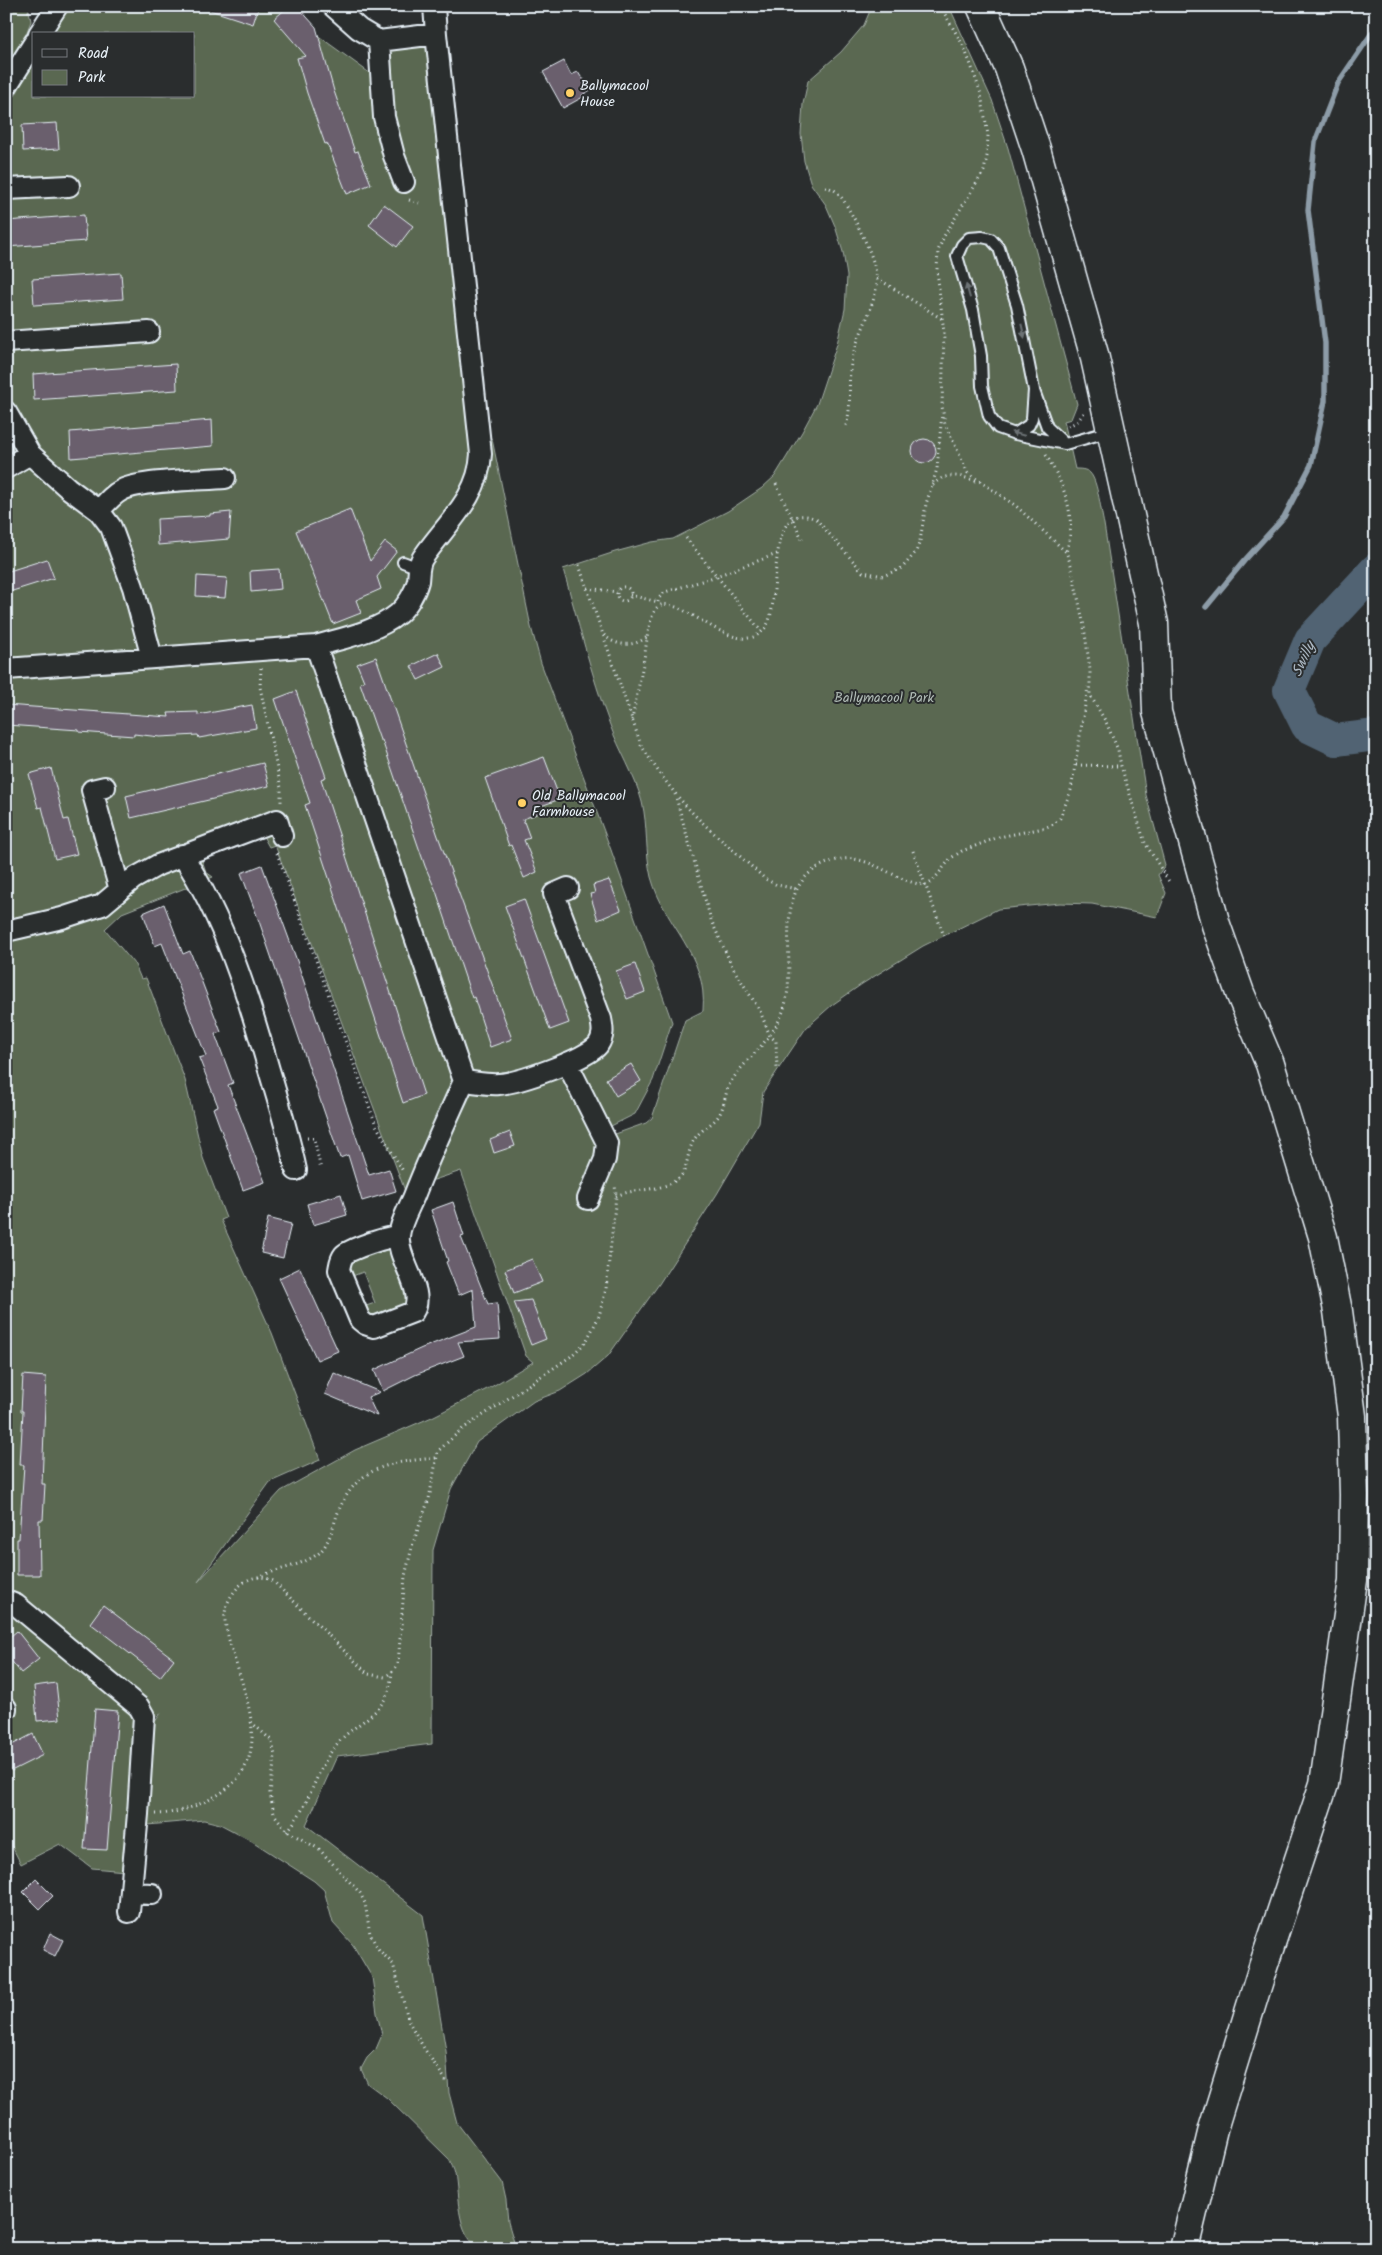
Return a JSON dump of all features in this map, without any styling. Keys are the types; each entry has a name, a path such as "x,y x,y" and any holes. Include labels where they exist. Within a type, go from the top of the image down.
{"main road":[{"path":"981,6 1009,68 1036,149 1094,354 1154,623 1157,712 1216,924 1240,993 1270,1064 1323,1237 1338,1311 1352,1416 1354,1495 1353,1580 1324,1784 1263,1967 1214,2129 1184,2249"}],"street":[{"path":"40,32 57,6"},
{"path":"333,6 359,29 379,41 436,34"},
{"path":"6,669 316,646 377,627 398,614 410,600 418,582 411,565 423,556 441,536 472,492 478,481 481,454 434,6"},
{"path":"379,41 384,117 394,156 404,182"},
{"path":"6,87 32,46"},
{"path":"6,189 69,187"},
{"path":"6,342 149,332"},
{"path":"6,412 30,454 68,488 99,511 111,527 133,587 152,658"},
{"path":"6,468 30,454"},
{"path":"99,511 110,498 122,490 139,485 225,478"},
{"path":"316,646 464,1081 432,1151 399,1236 406,1266 417,1295 416,1306 413,1312 370,1326 360,1320 339,1270 340,1261 346,1253 391,1236 399,1236"},
{"path":"105,787 92,790 120,890"},
{"path":"6,931 62,918 102,905 133,879 158,865 277,820 282,836"},
{"path":"182,855 200,882 251,1004 296,1170"},
{"path":"464,1081 498,1084 518,1081 588,1054 598,1044 604,1031 554,894 568,888"},
{"path":"567,1063 607,1143 601,1171 588,1199"},
{"path":"6,1601 16,1605 139,1707 145,1722 130,1902 152,1894"}],"lane":[{"path":"1065,444 1047,427 1034,390 1017,305 999,248 991,239 982,236 969,238 962,245 957,256 973,310 981,356 982,386 988,416 998,428 1015,434 1065,444 1112,430"},
{"path":"1015,434 1029,425 1032,418 1034,390"}],"path":[{"path":"825,188 832,188 839,193 846,204 863,238 875,269 876,278 870,310 851,364 848,395 850,415 845,428"},
{"path":"876,278 942,319"},
{"path":"630,595 664,604 722,632 740,638 748,638 766,626 774,597 777,554 784,527 793,518 809,516 816,519 863,572 883,576 902,568 916,552 937,469 942,406"},
{"path":"1037,439 1059,478 1070,508 1072,526 1066,552"},
{"path":"931,487 940,478 948,476 968,478 981,484"},
{"path":"776,484 803,541"},
{"path":"686,538 761,631"},
{"path":"658,602 665,592 777,554"},
{"path":"579,565 641,745 655,768 704,824 765,879 797,889"},
{"path":"587,588 617,592"},
{"path":"617,592 620,588 625,588 630,595"},
{"path":"617,592 617,597 624,601 630,595"},
{"path":"632,720 654,612 658,606 664,604"},
{"path":"602,633 609,641 626,645 640,642 648,637"},
{"path":"261,661 260,687 281,788 281,806"},
{"path":"616,1196 626,1191 667,1185 682,1176 692,1143 698,1133 716,1119 722,1110 730,1082 770,1036 783,1013 787,998 788,916 797,889 804,879 836,860 850,859 872,864 906,881 926,886 932,882 951,858 962,851 999,837 1044,828 1054,824 1060,818 1066,806 1076,765 1089,683"},
{"path":"1076,765 1121,766"},
{"path":"675,792 712,920 733,968 760,1011 770,1036 776,1041 777,1069"},
{"path":"282,836 277,853 376,1125 403,1171 410,1174"},
{"path":"913,851 944,936"},
{"path":"255,1578 266,1578 272,1581 368,1674 384,1677 392,1672 398,1664 405,1576 413,1543 429,1499 436,1458 441,1448 455,1435 570,1357 586,1342 599,1316 606,1289 616,1196 614,1181 601,1171"},
{"path":"138,1814 164,1814 211,1799 232,1784 243,1772 248,1761 252,1736 245,1688 229,1640 224,1614 228,1601 234,1591 255,1578 301,1562 320,1552 345,1499 358,1480 371,1470 411,1460 436,1458"},
{"path":"287,1831 300,1816 320,1769 336,1745 382,1703 388,1692 392,1672"},
{"path":"250,1722 272,1740 275,1756 271,1802 274,1814 287,1831 319,1849 360,1893 365,1903 370,1934 379,1950 393,1964 410,2022 425,2050 447,2082"}],"green space":[{"path":"6,6 28,6 31,21 6,87"},
{"name":"Ballymacool Park","path":"68,6 277,6 382,82 393,39 436,34 480,438 492,439 531,627 541,663 611,850 672,1022 653,1080 635,1114 611,1126 603,1133 607,1137 646,1123 652,1118 685,1020 703,1011 703,991 699,973 692,957 657,895 651,877 642,802 603,706 563,569 615,552 652,542 673,539 728,511 762,488 775,476 802,432 817,404 837,344 845,309 847,276 843,252 835,226 826,205 811,184 804,161 801,134 803,104 808,81 841,52 864,25 872,6 949,6 992,100 1008,148 1077,404 1071,419 1064,421 1075,469 1085,470 1090,473 1099,497 1146,795 1165,865 1158,875 1166,893 1157,917 1092,904 1060,903 998,909 923,946 832,1005 806,1028 763,1092 759,1122 717,1194 659,1284 608,1356 587,1374 560,1391 534,1401 477,1442 451,1489 433,1550 432,1744 337,1756 306,1825 423,1915 446,2051 449,2093 457,2123 502,2182 508,2222 516,2249 485,2249 476,2245 469,2238 461,2217 455,2174 449,2159 387,2098 368,2084 361,2069 367,2058 376,2049 382,2035 372,1977 353,1945 333,1923 324,1890 314,1881 252,1841 220,1824 204,1820 147,1825 152,1726 161,1713 145,1723 125,1871 92,1868 60,1844 21,1864 6,1835 6,90 15,96 32,65 32,98 195,98 195,32 52,32","holes":["263,836 269,847 275,845 410,1204 421,1178 434,1180 461,1171 526,1356 533,1362 491,1387 432,1417 355,1450 281,1491 198,1582 270,1482 320,1460 272,1333 221,1220 226,1218 203,1158 185,1080 146,978 141,979 135,965 105,929 122,913 213,877 206,872 202,860"]},
{"path":"386,1250 392,1253 408,1299 405,1306 376,1318 368,1316 363,1307 375,1303 363,1272 350,1277 349,1271 353,1260"}],"building":[{"path":"208,6 259,6 253,24 207,9"},
{"path":"289,6 297,6 316,27 334,91 355,152 358,151 371,184 347,194 327,143 325,144 307,93 297,58 306,56 274,19"},
{"name":"Ballymacool House","path":"564,61 571,75 578,72 594,88 582,95 583,97 563,108 543,72"},
{"path":"57,123 59,149 23,151 22,125"},
{"path":"384,204 413,226 397,247 369,225"},
{"path":"84,215 86,241 6,247 6,221"},
{"path":"121,273 123,299 34,305 32,279"},
{"path":"176,364 177,390 34,400 33,374"},
{"path":"212,420 213,446 71,458 70,432"},
{"path":"924,439 932,443 936,451 932,459 924,463 916,459 912,451 916,443"},
{"path":"350,509 370,561 385,542 397,551 377,577 381,589 356,600 361,613 333,624 296,531"},
{"path":"231,512 229,539 158,545 157,519 210,516 210,514"},
{"path":"47,559 54,578 6,593 6,572"},
{"path":"279,569 281,589 251,592 250,571"},
{"path":"197,576 227,578 225,598 196,596"},
{"path":"438,653 445,667 418,680 411,666"},
{"path":"376,657 438,836 512,1039 490,1047 474,997 472,998 436,891 425,866 382,740 380,740 360,683 364,681 357,664"},
{"path":"296,691 326,777 321,779 424,1095 403,1103 305,805 310,803 275,699"},
{"path":"6,705 169,717 168,713 198,712 198,715 252,705 256,728 199,738 198,735 160,737 79,732 79,730 6,725"},
{"name":"Old Ballymacool Farmhouse","path":"544,757 560,799 541,806 542,812 523,819 530,838 524,840 537,872 524,878 511,845 509,846 485,778"},
{"path":"263,763 269,786 131,818 126,796"},
{"path":"51,768 64,820 68,819 77,854 55,859 42,807 38,808 29,774"},
{"path":"262,865 296,958 369,1175 389,1169 396,1191 362,1201 348,1155 340,1158 241,873"},
{"path":"609,880 621,910 598,920 590,894 595,893 593,885"},
{"path":"524,899 569,1023 550,1030 505,906"},
{"path":"164,904 183,954 190,951 221,1032 215,1034 233,1083 228,1085 265,1182 243,1190 213,1108 218,1106 199,1058 206,1056 162,943 155,946 143,913"},
{"path":"635,964 645,992 627,999 616,971"},
{"path":"631,1064 641,1081 616,1096 606,1079"},
{"path":"510,1132 515,1146 494,1153 490,1140"},
{"path":"341,1194 347,1215 313,1225 307,1204"},
{"path":"453,1202 464,1236 461,1237 488,1304 497,1303 500,1339 458,1342 464,1356 415,1375 383,1391 374,1370 422,1348 476,1327 473,1289 459,1295 446,1262 448,1261 431,1210"},
{"path":"268,1218 291,1224 283,1258 261,1253"},
{"path":"532,1259 542,1282 514,1293 505,1270"},
{"path":"300,1268 338,1351 317,1360 279,1278"},
{"path":"531,1300 546,1339 531,1345 514,1302"},
{"path":"334,1373 380,1392 368,1397 377,1416 325,1394"},
{"path":"23,1375 46,1377 42,1484 45,1484 43,1520 39,1520 40,1575 17,1575 17,1539 19,1539 24,1465 20,1465"},
{"path":"103,1605 174,1659 160,1677 90,1623"},
{"path":"17,1631 39,1659 21,1673 6,1654 6,1640"},
{"path":"56,1683 60,1719 37,1721 34,1686"},
{"path":"95,1709 118,1711 107,1850 84,1849"},
{"path":"33,1734 43,1755 11,1771 6,1761 6,1748"},
{"path":"36,1879 53,1896 40,1909 23,1892"},
{"path":"50,1933 63,1940 55,1956 43,1950"}],"waterway":[{"path":"1206,607 1284,517 1311,465 1325,401 1325,343 1308,210 1315,142 1338,83 1376,27"},
{"name":"Swilly","path":"1376,569 1310,640 1289,690 1307,726 1336,740 1376,735"}],"place":[{"name":"Ballymacool House","path":"570,93"},
{"name":"Old Ballymacool Farmhouse","path":"522,803"}]}
